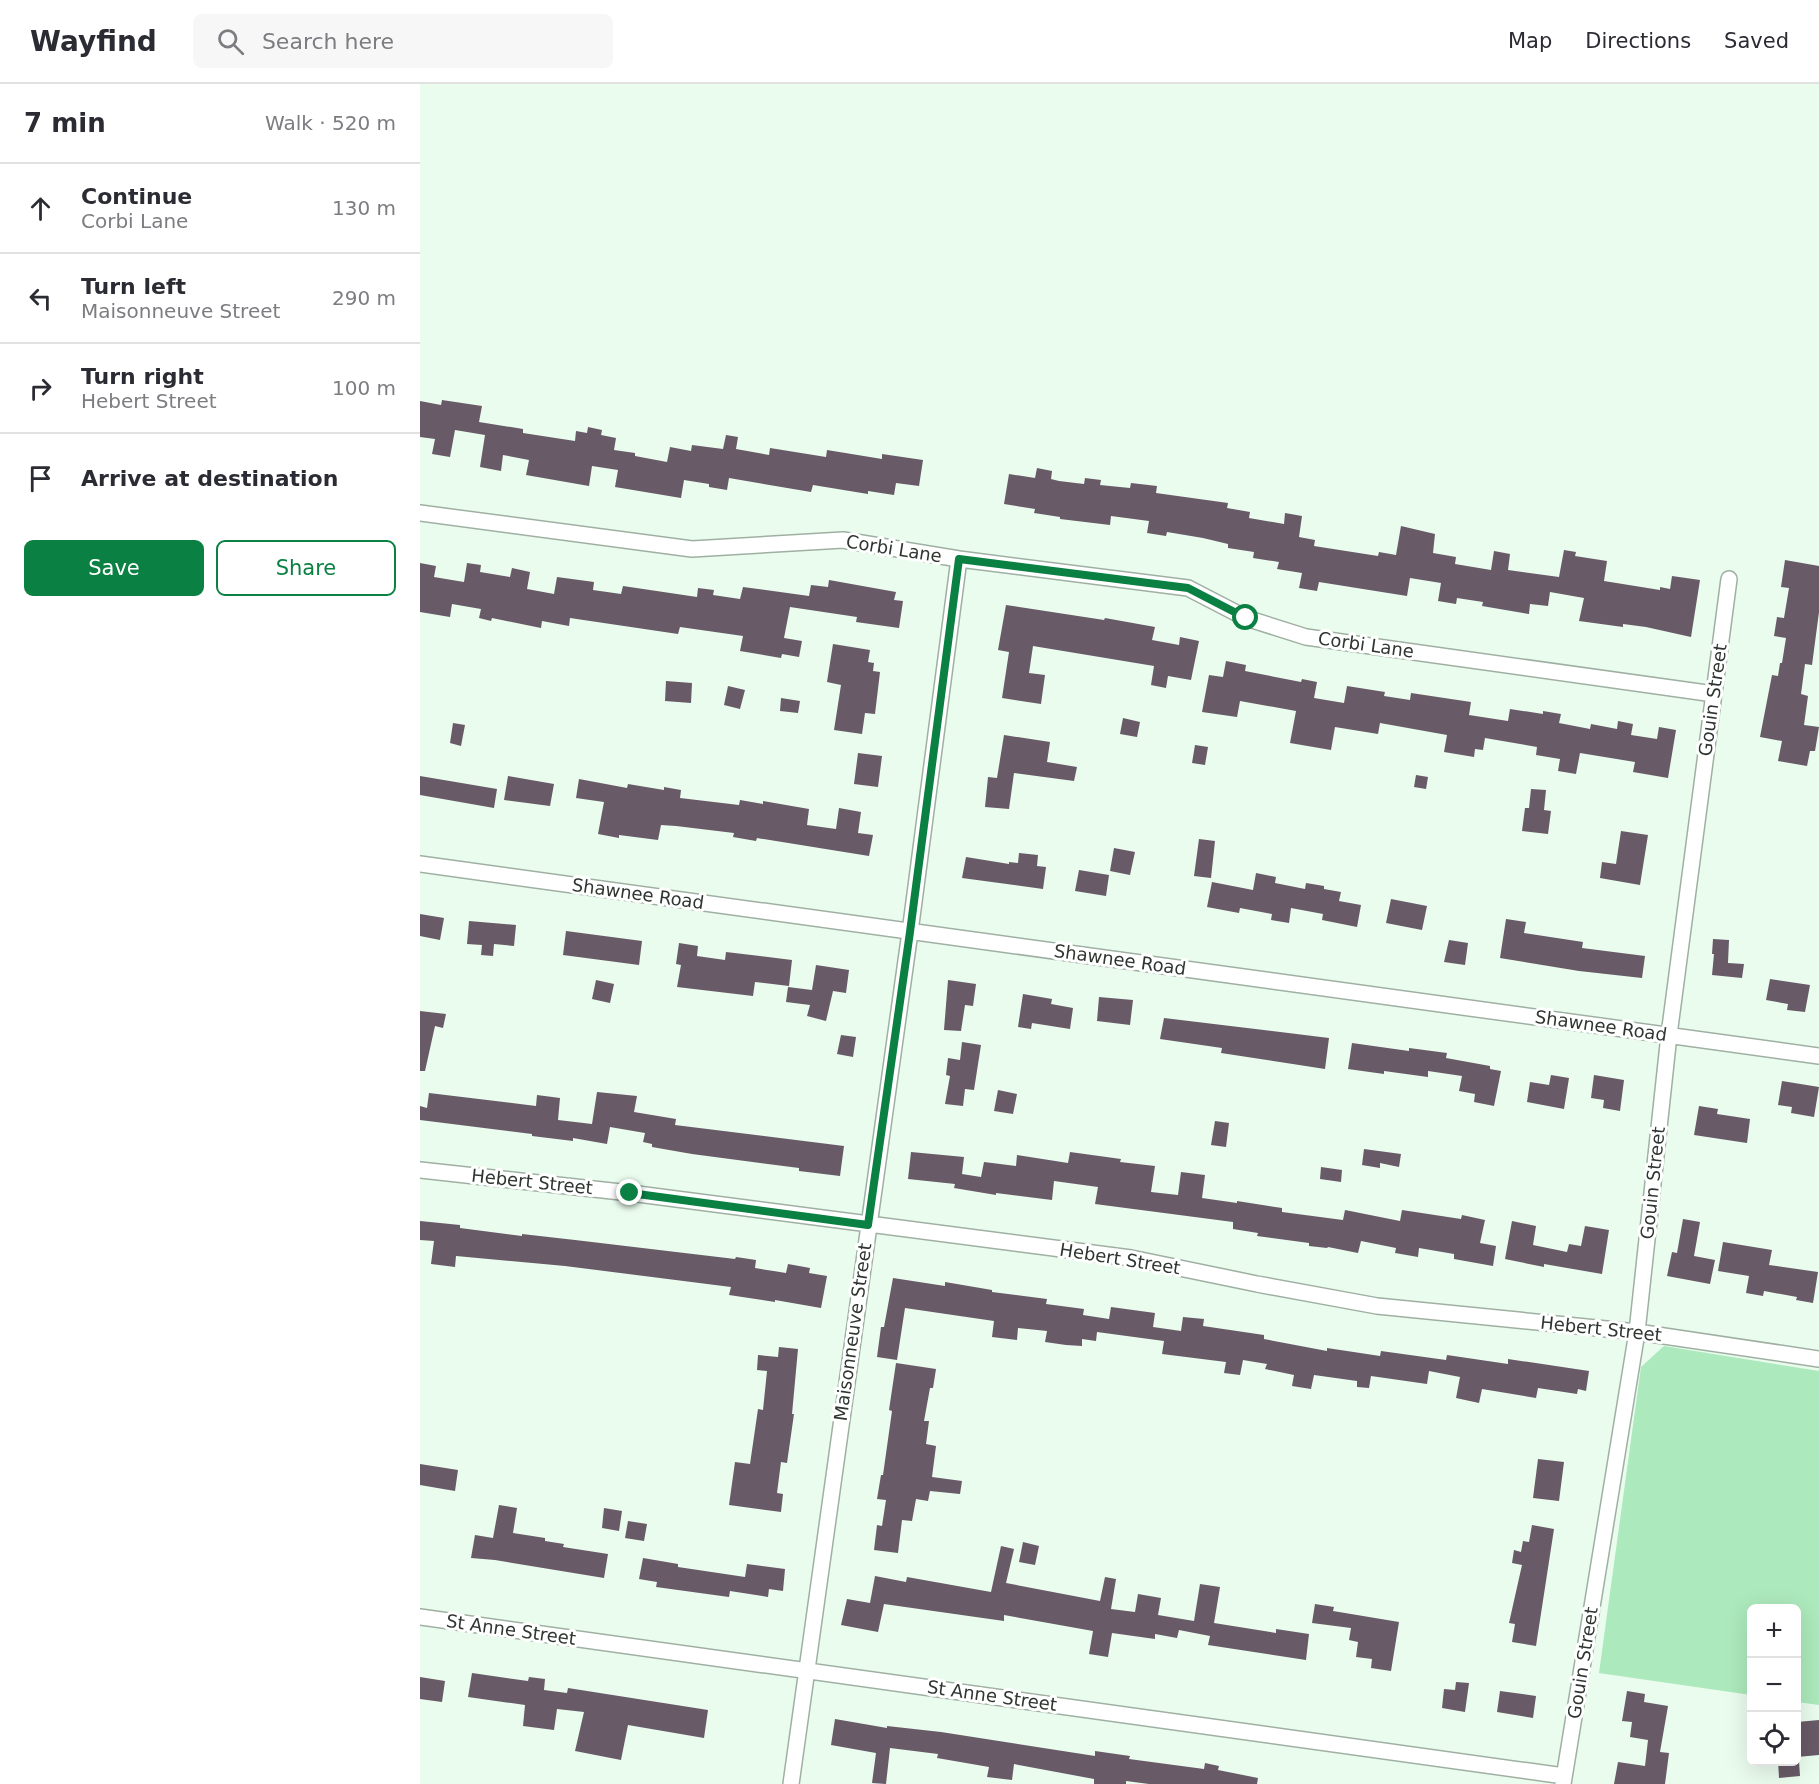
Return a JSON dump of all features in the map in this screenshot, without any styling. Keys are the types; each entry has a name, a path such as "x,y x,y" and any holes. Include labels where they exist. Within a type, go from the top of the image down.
{"street":[{"name":"Corbi Lane","path":"420,513 692,549 843,540 959,559 1188,588 1246,618 1306,637 1714,694"},
{"name":"Maisonneuve Street","path":"791,1784 910,932 959,559"},
{"name":"Gouin Street","path":"1564,1780 1637,1332 1669,1035 1729,579"},
{"name":"Shawnee Road","path":"420,864 1819,1056"},
{"name":"Hebert Street","path":"420,1170 630,1193 1131,1258 1377,1306 1637,1332 1819,1359"},
{"name":"St Anne Street","path":"420,1617 1564,1780"}],"green space":[{"path":"1664,1346 1819,1371 1819,1705 1801,1703 1801,1604 1747,1604 1747,1694 1599,1673 1641,1367"}],"building":[{"path":"442,400 482,406 479,422 523,429 523,433 575,441 576,431 587,433 588,427 602,430 601,435 616,438 614,450 667,462 670,447 691,451 692,445 723,449 726,435 738,437 736,449 769,455 770,448 826,457 827,450 882,459 882,454 923,460 919,486 896,483 894,495 868,491 868,494 813,485 811,492 729,478 727,490 684,480 681,498 615,487 618,470 592,466 589,486 526,475 529,460 503,455 501,471 480,467 485,435 455,430 450,457 432,454 435,439 420,437 420,401 441,405"},
{"path":"1037,468 1052,471 1051,479 1059,481 1084,484 1085,478 1101,480 1100,485 1130,488 1131,483 1157,486 1156,493 1228,503 1227,508 1250,512 1249,518 1284,524 1285,513 1302,516 1299,537 1315,540 1314,546 1378,556 1379,552 1396,555 1401,526 1435,534 1433,553 1456,557 1455,564 1491,570 1494,551 1510,554 1508,570 1559,577 1564,550 1576,552 1575,556 1607,561 1604,581 1660,590 1660,587 1670,589 1672,576 1700,580 1691,637 1646,627 1623,624 1623,627 1579,621 1584,598 1550,592 1548,606 1530,604 1529,614 1482,606 1483,602 1457,598 1456,604 1438,601 1441,583 1410,578 1407,596 1319,582 1317,591 1299,588 1302,573 1277,569 1279,562 1253,558 1254,552 1228,548 1228,544 1203,538 1167,532 1166,536 1147,533 1149,521 1111,516 1110,525 1060,519 1060,517 1034,513 1035,509 1004,504 1009,474 1035,478"},
{"path":"1785,560 1819,566 1819,612 1812,665 1805,664 1801,694 1808,696 1804,725 1819,727 1815,751 1810,751 1807,766 1778,761 1782,741 1760,737 1772,675 1778,676 1786,638 1774,636 1777,617 1784,618 1789,588 1781,587"},
{"path":"420,563 436,566 434,577 464,582 467,563 481,565 480,572 510,577 512,568 530,572 527,589 554,594 557,577 594,582 593,590 621,594 623,586 697,597 698,588 714,590 713,595 740,599 743,587 809,596 811,585 828,587 829,580 896,592 894,600 903,601 899,628 856,622 857,617 790,607 784,638 802,641 799,657 782,654 781,658 740,651 743,636 680,627 678,634 570,618 569,626 542,621 541,628 492,618 491,621 479,618 481,609 452,604 450,617 420,612"},
{"path":"1006,605 1155,627 1152,640 1179,645 1180,637 1199,641 1191,680 1168,676 1166,688 1151,685 1154,666 1033,646 1029,673 1045,675 1041,704 1002,698 1009,652 998,650"},
{"path":"833,644 870,650 868,662 874,663 873,671 880,672 875,714 865,713 862,734 834,730 841,685 827,682"},
{"path":"1226,661 1246,665 1245,671 1301,682 1302,679 1317,682 1314,698 1344,703 1347,686 1385,692 1384,696 1410,700 1411,693 1471,702 1469,715 1508,721 1510,709 1561,714 1559,723 1590,729 1591,724 1617,729 1618,721 1633,724 1631,735 1657,739 1659,727 1676,730 1668,778 1633,772 1635,762 1580,753 1576,774 1558,771 1560,759 1536,755 1537,747 1485,738 1483,750 1475,749 1474,757 1444,752 1447,735 1380,723 1378,734 1335,727 1331,750 1290,743 1296,711 1240,701 1237,717 1202,712 1209,675 1223,677"},
{"path":"666,681 692,683 691,703 665,701"},
{"path":"728,686 745,690 740,709 724,705"},
{"path":"781,698 800,701 798,713 780,711"},
{"path":"1123,718 1140,722 1137,737 1120,734"},
{"path":"453,723 465,725 461,746 450,743"},
{"path":"1004,735 1050,742 1047,762 1077,767 1074,781 1014,773 1009,809 985,807 988,777 997,778"},
{"path":"1195,745 1208,747 1205,765 1192,763"},
{"path":"858,753 882,756 878,787 854,784"},
{"path":"1416,775 1428,777 1426,789 1414,787"},
{"path":"420,776 497,789 494,808 420,795"},
{"path":"508,776 554,784 550,806 504,800"},
{"path":"579,779 627,788 628,784 664,790 664,787 681,790 680,798 739,805 740,800 763,804 763,801 809,809 807,825 836,829 839,808 861,812 858,833 873,835 869,856 757,838 756,841 733,837 734,833 676,826 661,825 658,840 619,835 619,838 598,834 604,802 576,798"},
{"path":"1531,789 1546,790 1544,810 1551,811 1548,834 1522,831 1525,808 1529,808"},
{"path":"1621,831 1648,835 1640,885 1600,878 1602,862 1616,864"},
{"path":"1199,839 1215,841 1211,878 1194,876"},
{"path":"1114,848 1135,852 1130,875 1110,871"},
{"path":"1019,853 1038,855 1037,866 1046,867 1043,889 962,878 966,857 1009,864 1009,862 1018,863"},
{"path":"1079,870 1109,875 1106,896 1075,891"},
{"path":"1256,873 1276,877 1275,883 1305,889 1306,883 1341,892 1339,901 1361,905 1357,927 1322,920 1323,914 1291,908 1289,923 1271,920 1272,914 1240,908 1239,913 1207,907 1212,882 1253,890"},
{"path":"1391,899 1427,906 1422,930 1386,923"},
{"path":"420,914 444,918 440,940 420,936"},
{"path":"1506,919 1526,922 1524,933 1583,942 1582,948 1645,956 1642,978 1579,971 1500,958"},
{"path":"469,921 516,925 514,946 494,944 493,956 481,955 482,945 467,944"},
{"path":"566,931 642,941 639,965 563,955"},
{"path":"1713,939 1729,940 1728,963 1744,964 1742,978 1712,975"},
{"path":"1449,940 1468,943 1465,965 1444,962"},
{"path":"679,943 698,946 697,956 725,960 726,952 792,960 789,986 755,982 753,996 677,987 681,965 676,964"},
{"path":"816,965 849,970 846,993 833,991 826,1021 807,1016 810,1005 786,1002 788,987 812,990"},
{"path":"1770,979 1810,985 1805,1012 1787,1010 1788,1004 1766,1000"},
{"path":"596,980 614,984 610,1003 592,999"},
{"path":"948,980 976,984 973,1006 965,1005 961,1031 944,1030"},
{"path":"1023,994 1052,999 1051,1004 1073,1008 1070,1029 1032,1023 1031,1029 1018,1027"},
{"path":"1099,997 1133,1000 1130,1025 1097,1021"},
{"path":"420,1011 446,1014 443,1028 435,1026 425,1071 420,1071"},
{"path":"1164,1018 1329,1038 1325,1069 1221,1053 1222,1048 1160,1039"},
{"path":"841,1035 856,1037 853,1057 837,1054"},
{"path":"962,1042 981,1045 974,1090 965,1089 963,1106 945,1104 950,1076 946,1075 948,1058 960,1060"},
{"path":"1352,1043 1409,1051 1409,1048 1447,1053 1446,1058 1490,1066 1490,1069 1501,1071 1494,1106 1474,1102 1475,1094 1459,1091 1462,1076 1428,1071 1428,1077 1348,1069"},
{"path":"1551,1075 1569,1078 1564,1109 1527,1102 1530,1082 1549,1085"},
{"path":"1594,1075 1624,1080 1620,1111 1603,1108 1604,1100 1591,1098"},
{"path":"1782,1081 1819,1087 1814,1117 1791,1113 1792,1107 1778,1105"},
{"path":"998,1090 1017,1094 1013,1114 994,1111"},
{"path":"597,1092 637,1096 634,1112 676,1119 675,1125 844,1146 840,1176 652,1147 652,1144 643,1142 645,1133 610,1127 607,1144 420,1120 420,1106 427,1108 429,1093 536,1106 537,1095 560,1098 558,1120 592,1124"},
{"path":"1699,1106 1718,1109 1717,1114 1750,1119 1747,1143 1694,1135"},
{"path":"1215,1121 1229,1123 1226,1147 1211,1145"},
{"path":"1364,1149 1401,1154 1399,1167 1380,1163 1380,1168 1362,1165"},
{"path":"911,1152 964,1157 962,1174 981,1177 984,1162 1016,1166 1017,1155 1068,1163 1070,1152 1121,1159 1120,1162 1155,1166 1151,1192 1178,1195 1181,1172 1205,1175 1202,1198 1282,1208 1282,1212 1343,1220 1345,1210 1400,1221 1402,1210 1461,1219 1462,1215 1485,1220 1480,1243 1496,1246 1493,1266 1454,1259 1454,1254 1419,1248 1418,1257 1395,1253 1396,1248 1361,1241 1358,1253 1309,1246 1309,1243 1257,1236 1258,1233 1233,1229 1233,1222 1095,1204 1098,1187 1054,1181 1052,1200 996,1193 996,1195 954,1188 955,1184 908,1179"},
{"path":"1321,1167 1342,1170 1341,1182 1320,1179"},
{"path":"1683,1219 1700,1222 1694,1256 1715,1260 1710,1284 1667,1276 1672,1252 1677,1253"},
{"path":"420,1221 460,1225 460,1228 522,1236 522,1234 735,1259 736,1257 756,1260 755,1268 786,1273 788,1264 810,1268 809,1273 827,1276 821,1308 729,1295 731,1287 565,1266 456,1256 455,1267 431,1264 434,1241 420,1240"},
{"path":"1512,1221 1536,1226 1533,1245 1567,1252 1569,1244 1581,1246 1585,1226 1609,1230 1602,1274 1544,1264 1544,1267 1505,1259"},
{"path":"1723,1242 1772,1250 1769,1265 1818,1272 1813,1303 1796,1300 1797,1297 1764,1291 1763,1296 1746,1293 1749,1276 1718,1271"},
{"path":"893,1278 945,1286 945,1282 992,1290 992,1292 1047,1299 1046,1304 1084,1309 1083,1315 1109,1319 1111,1307 1155,1313 1153,1327 1181,1331 1183,1317 1204,1319 1203,1326 1264,1335 1264,1339 1327,1351 1327,1348 1380,1356 1381,1351 1446,1360 1447,1355 1508,1364 1508,1359 1589,1371 1586,1391 1578,1389 1577,1394 1538,1388 1536,1398 1482,1389 1479,1403 1456,1398 1460,1377 1429,1371 1427,1384 1371,1376 1369,1388 1357,1387 1357,1381 1314,1375 1311,1389 1292,1386 1294,1375 1265,1369 1267,1364 1243,1360 1240,1375 1224,1373 1226,1362 1162,1354 1164,1341 1097,1332 1096,1341 1082,1339 1082,1346 1066,1345 1045,1342 1047,1331 1018,1328 1017,1340 992,1337 994,1321 905,1308 897,1360 877,1357 881,1327 884,1327"},
{"path":"779,1347 798,1349 792,1414 794,1414 787,1463 781,1462 777,1493 783,1494 781,1512 729,1505 735,1462 750,1464 758,1409 763,1410 767,1371 757,1370 758,1355 778,1357"},
{"path":"896,1363 936,1369 924,1421 929,1421 926,1444 936,1446 932,1477 962,1481 960,1494 930,1491 928,1501 916,1499 912,1521 902,1520 898,1553 874,1550 877,1525 882,1526 886,1500 877,1499 881,1475 883,1475 892,1411 889,1410"},
{"path":"1538,1459 1564,1462 1559,1501 1533,1498"},
{"path":"420,1464 458,1470 455,1491 420,1485"},
{"path":"499,1505 517,1508 513,1533 545,1538 545,1541 564,1544 563,1547 608,1554 604,1578 471,1558 475,1535 493,1538"},
{"path":"604,1508 622,1511 619,1531 602,1528"},
{"path":"628,1521 647,1524 644,1541 625,1538"},
{"path":"1532,1525 1554,1529 1536,1646 1512,1642 1515,1624 1509,1623 1522,1565 1512,1563 1514,1550 1521,1552 1523,1541 1529,1542"},
{"path":"1023,1542 1039,1546 1035,1565 1019,1562"},
{"path":"1001,1546 1014,1549 1006,1583 1100,1601 1105,1577 1116,1579 1111,1609 1135,1612 1138,1594 1161,1598 1158,1615 1194,1621 1200,1584 1220,1587 1214,1623 1276,1633 1276,1629 1309,1634 1306,1660 1208,1645 1210,1636 1179,1630 1177,1638 1155,1634 1155,1639 1112,1633 1108,1657 1089,1654 1093,1631 1004,1615 1004,1621 884,1604 878,1632 841,1625 847,1599 870,1603 875,1576 906,1582 907,1577 991,1592"},
{"path":"643,1558 678,1564 678,1567 745,1577 747,1564 785,1569 783,1591 769,1589 768,1597 730,1591 729,1597 656,1587 657,1582 639,1579"},
{"path":"1315,1604 1334,1607 1333,1611 1399,1622 1391,1671 1371,1668 1372,1659 1356,1657 1358,1642 1349,1640 1351,1628 1312,1623"},
{"path":"472,1673 528,1681 529,1677 545,1679 544,1690 567,1693 568,1688 708,1710 704,1738 628,1725 621,1760 575,1751 584,1712 557,1709 554,1730 523,1726 525,1705 468,1697"},
{"path":"420,1677 445,1681 442,1702 420,1699"},
{"path":"1456,1682 1469,1683 1465,1712 1442,1708 1444,1689 1455,1690"},
{"path":"1500,1691 1536,1696 1533,1718 1497,1712"},
{"path":"1627,1691 1645,1694 1644,1702 1668,1706 1660,1752 1669,1753 1665,1784 1614,1784 1618,1762 1645,1766 1648,1740 1630,1737 1632,1722 1622,1721"},
{"path":"835,1719 887,1728 887,1726 941,1732 1095,1756 1095,1751 1130,1756 1129,1759 1204,1769 1205,1763 1219,1766 1218,1770 1258,1778 1257,1784 1149,1784 1126,1781 1126,1784 1094,1784 1094,1779 1014,1764 1012,1780 987,1777 989,1767 937,1758 938,1754 890,1748 886,1784 872,1783 876,1753 831,1745"},
{"path":"1819,1720 1819,1755 1801,1757 1801,1722"},
{"path":"1778,1766 1799,1766 1800,1776 1779,1778"}],"route":[{"path":"630,1193 868,1225 910,932 959,559 1188,588 1246,618"}]}
